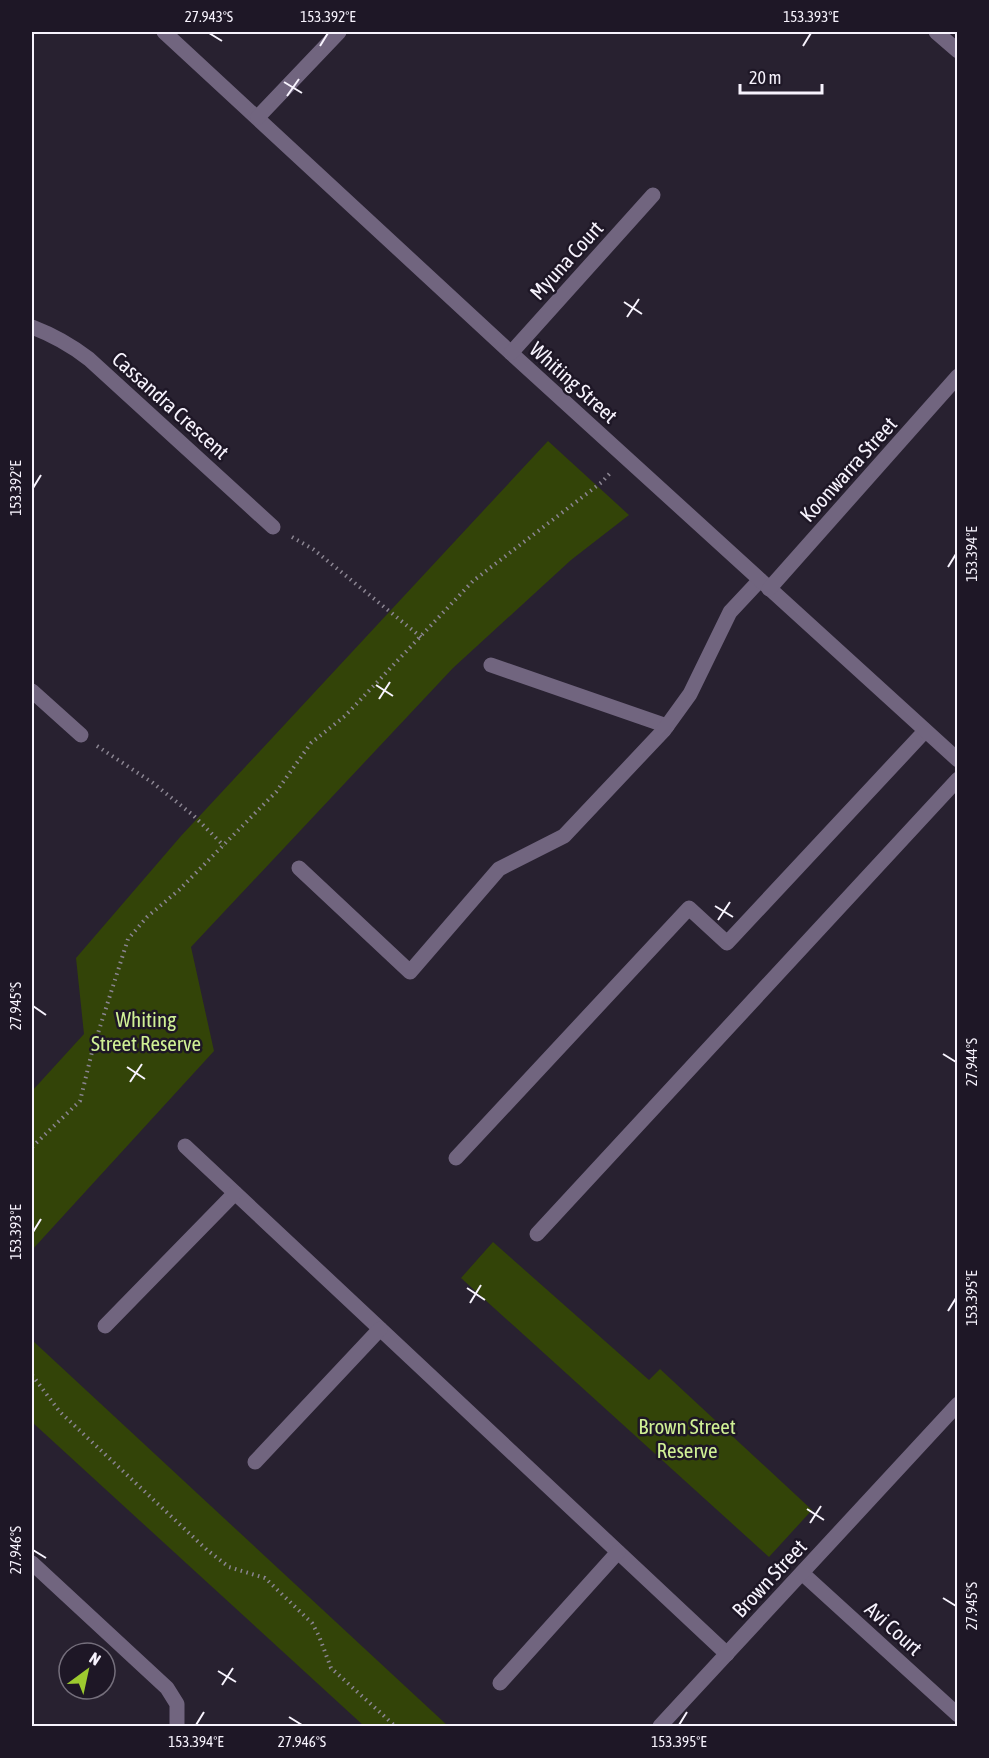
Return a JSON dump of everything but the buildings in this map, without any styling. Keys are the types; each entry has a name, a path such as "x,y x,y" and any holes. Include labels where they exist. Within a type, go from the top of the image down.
{"street":[{"name":"Whiting Street","path":"164,32 957,760"},
{"path":"258,117 339,32"},
{"path":"936,32 957,51"},
{"name":"Myuna Court","path":"511,353 653,195"},
{"name":"Cassandra Crescent","path":"32,327 53,335 89,359 273,527"},
{"name":"Koonwarra Street","path":"299,868 410,972 499,869 564,836 667,726 690,694 730,612 764,584 957,376"},
{"path":"491,665 667,726"},
{"path":"32,691 81,735"},
{"path":"456,1158 689,908 727,944 925,731"},
{"path":"537,1234 957,779"},
{"path":"185,1146 727,1654"},
{"path":"105,1326 235,1193"},
{"path":"255,1462 380,1329"},
{"name":"Brown Street","path":"660,1726 957,1404"},
{"path":"500,1683 618,1552"},
{"path":"32,1563 167,1688 177,1704 177,1726"},
{"name":"Avi Court","path":"802,1573 957,1715"}],"path":[{"path":"32,1147 80,1101 92,1052 128,939 147,917 179,890 224,846 276,792 311,743 345,716 473,581 602,482 625,457"},
{"path":"273,527 313,549 421,637"},
{"path":"81,735 153,783 194,816 224,846"},
{"path":"32,1375 60,1412 207,1550 229,1567 265,1578 312,1623 331,1668 395,1726"}],"green space":[{"name":"Whiting Street Reserve","path":"548,441 629,515 571,560 453,668 191,947 214,1051 32,1250 32,1091 84,1034 76,958 181,836"},
{"name":"Brown Street Reserve","path":"493,1242 649,1380 660,1369 812,1510 769,1557 461,1278"},
{"path":"32,1340 448,1726 364,1726 32,1422"}]}
